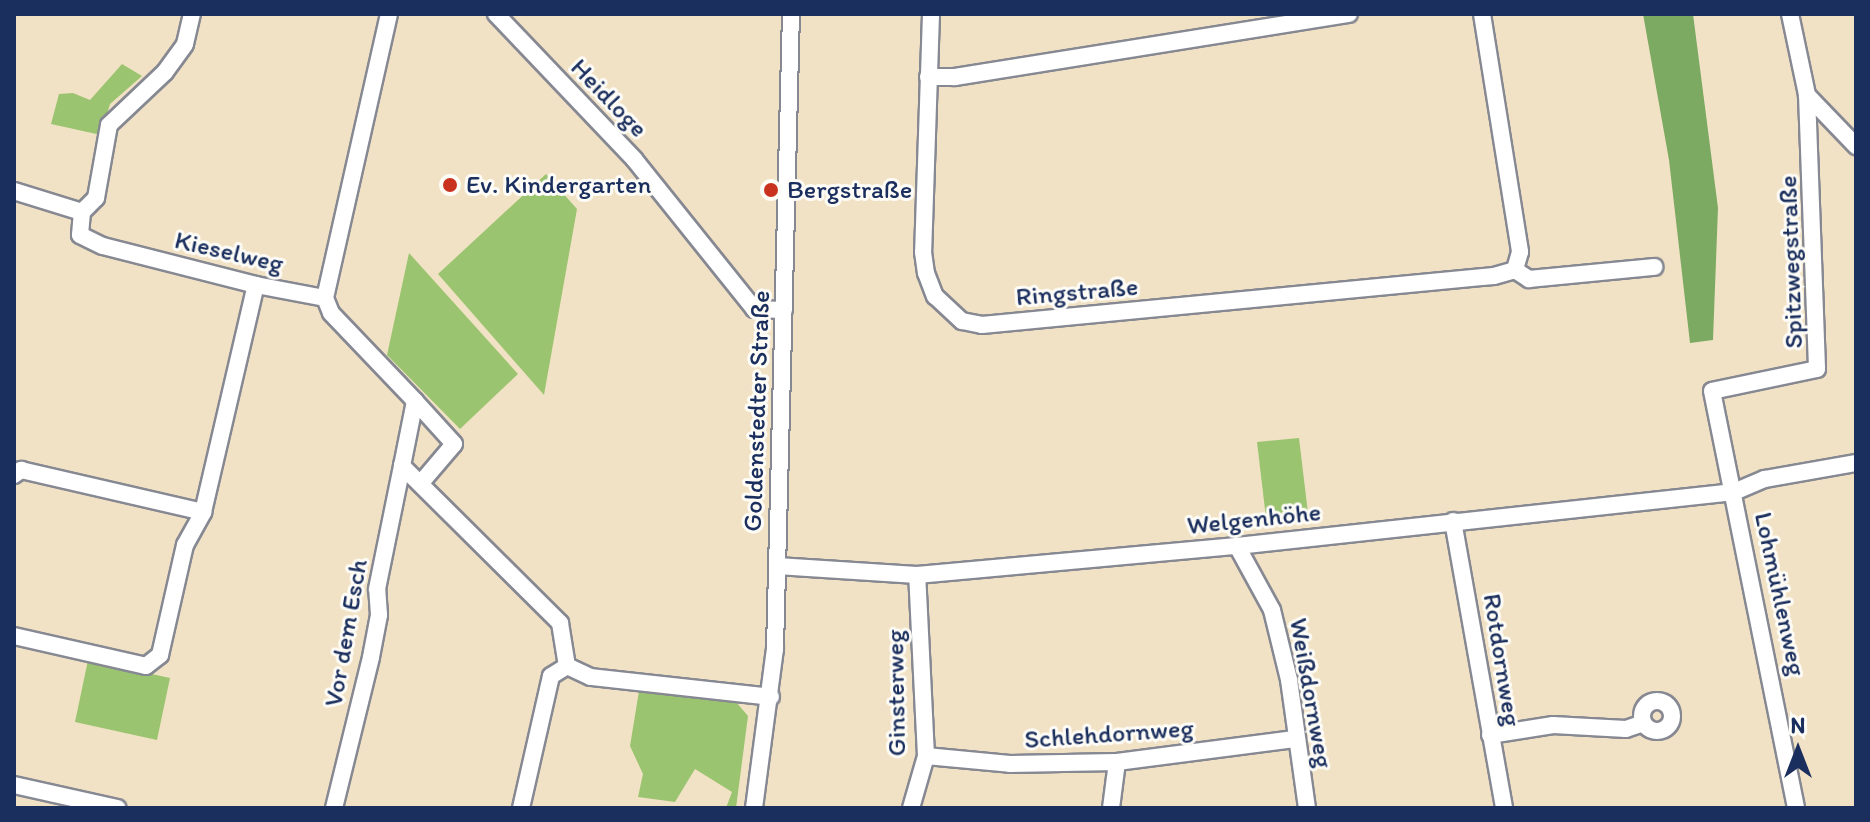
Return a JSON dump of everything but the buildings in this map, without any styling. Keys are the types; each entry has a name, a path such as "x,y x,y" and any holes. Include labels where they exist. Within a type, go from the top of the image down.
{"street":[{"path":"14,191 82,212 96,198 109,125 165,72 185,44 192,14"},
{"path":"389,14 325,298 331,313 454,444 420,484"},
{"name":"Heidloge","path":"496,14 634,159 754,309 784,310"},
{"name":"Goldenstedter Straße","path":"754,808 771,697 791,14"},
{"name":"Ringstraße","path":"931,14 924,263 935,296 962,321 982,325 1494,276 1515,270 1529,279 1654,267"},
{"path":"928,77 955,77 1349,14"},
{"path":"1482,14 1520,252 1515,270"},
{"name":"Spitzwegstraße","path":"1712,391 1817,369 1807,95 1790,14"},
{"path":"1807,95 1856,146"},
{"name":"Kieselweg","path":"82,212 80,235 103,246 256,285 325,298"},
{"path":"14,636 146,666 160,655 185,545 203,512 256,285"},
{"name":"Lohmühlenweg","path":"1712,391 1796,808"},
{"path":"415,401 402,466 560,623 567,666"},
{"name":"Welgenhöhe","path":"777,566 917,575 1237,546 1734,492 1765,479 1856,463"},
{"name":"Vor dem Esch","path":"334,808 371,657 379,615 377,589 402,466"},
{"path":"14,475 21,470 203,512"},
{"name":"Rotdornweg","path":"1453,521 1504,808"},
{"name":"Weißdornweg","path":"1237,546 1272,610 1289,680 1307,808"},
{"name":"Ginsterweg","path":"911,808 926,756 917,575"},
{"path":"567,666 591,677 771,697"},
{"path":"521,808 551,676 567,666"},
{"path":"1490,735 1553,725 1626,729 1643,723"},
{"name":"Schlehdornweg","path":"926,756 1010,764 1117,762 1295,739"},
{"path":"1111,808 1117,762"},
{"path":"14,785 117,808"}],"green space":[{"path":"1643,14 1693,14 1718,208 1713,340 1690,343 1669,160"},
{"path":"122,64 142,76 110,104 101,135 51,124 59,94 73,93 90,100"},
{"path":"546,174 577,209 544,395 438,274"},
{"path":"409,253 518,374 460,429 387,355"},
{"path":"1299,438 1308,513 1266,518 1257,442"},
{"path":"88,660 170,678 157,740 75,722"},
{"path":"639,691 736,702 748,716 736,808 726,808 732,792 695,769 675,802 638,797 643,774 630,746"}],"place":[{"name":"Ev. Kindergarten","path":"450,185"},
{"name":"Bergstraße","path":"771,190"}]}
